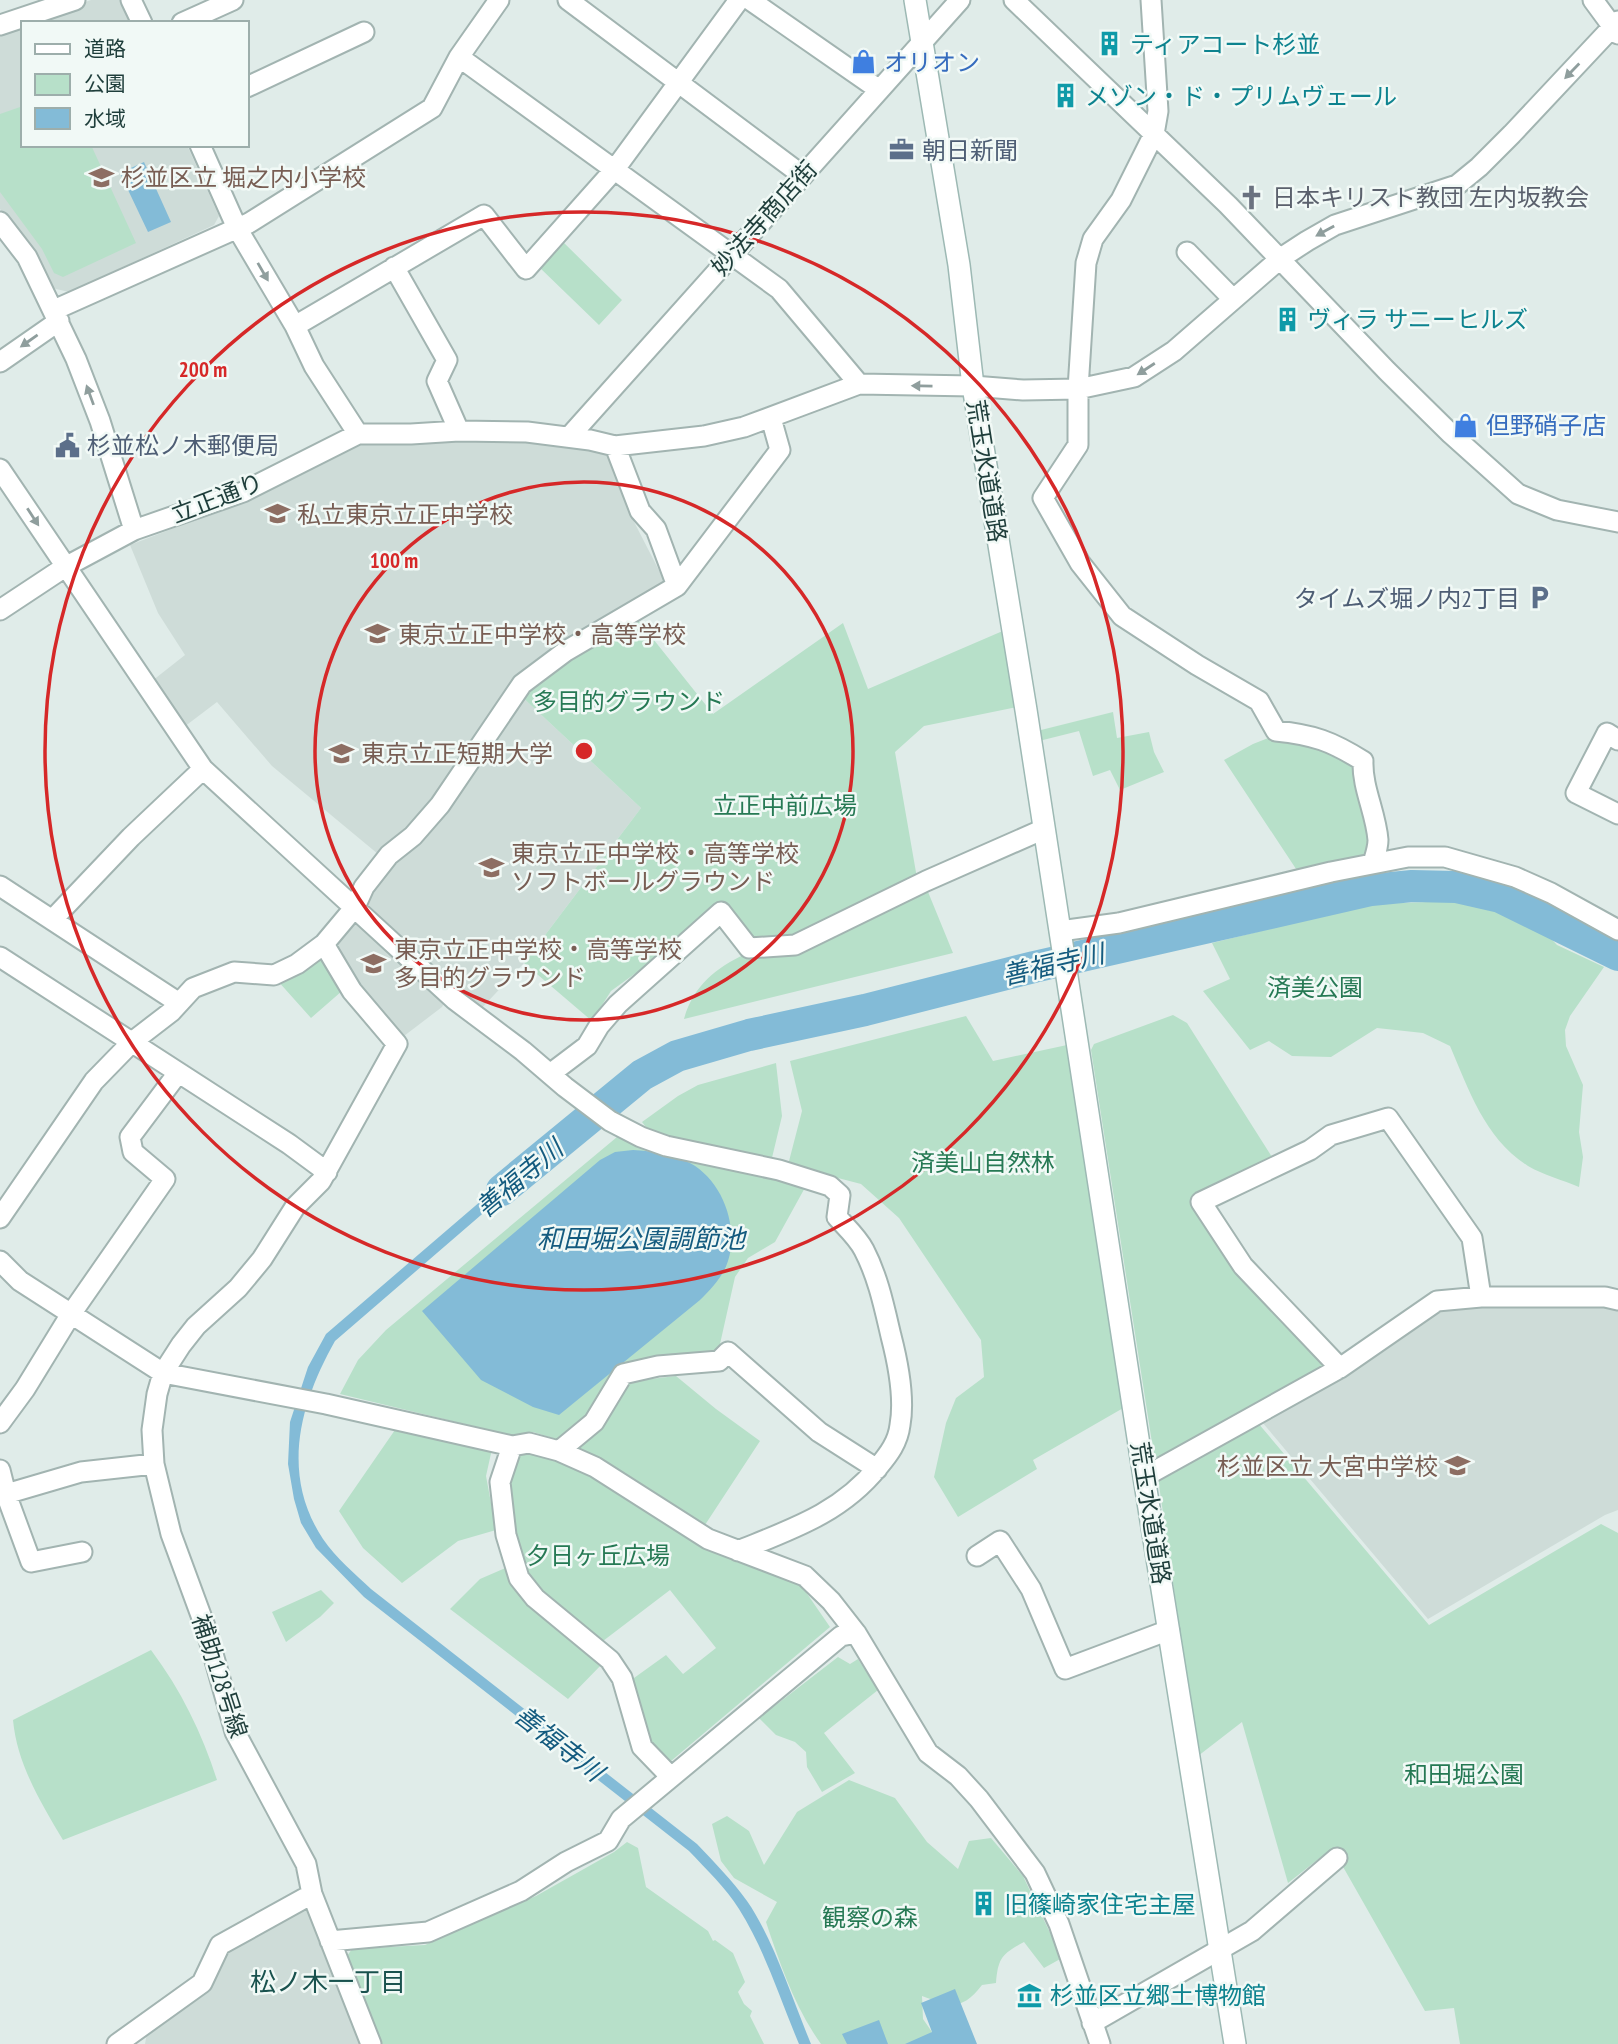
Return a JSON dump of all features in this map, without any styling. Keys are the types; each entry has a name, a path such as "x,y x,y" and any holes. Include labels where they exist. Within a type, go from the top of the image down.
{"main road":[{"name":"荒玉水道道路","path":"915,0 959,265 973,386 1235,2044"}],"street":[{"path":"0,25 75,0"},
{"path":"131,0 141,21"},
{"path":"186,21 233,0"},
{"path":"0,362 56,315 237,228 432,108 459,57 499,0"},
{"path":"568,0 802,175"},
{"path":"295,326 484,215 526,269 615,169 739,0"},
{"path":"750,0 878,89"},
{"name":"妙法寺商店街","path":"569,437 960,0"},
{"path":"1014,0 1281,258 1387,371 1451,434 1518,494 1557,510 1618,522"},
{"path":"1152,0 1158,111 1154,134 1121,200 1093,239 1086,263 1078,389 1078,445 1043,498 1080,562 1122,616 1259,701 1276,730 1306,734 1333,743 1363,761 1362,775 1371,802 1378,842 1373,863"},
{"path":"459,57 779,289 859,384 973,386 1023,390 1078,389 1134,377 1174,351 1281,258 1335,225 1457,185 1512,135 1617,27 1593,0"},
{"path":"248,88 364,32"},
{"path":"201,147 237,228 295,326 314,366 358,434"},
{"path":"0,222 27,257 76,359 100,421 134,530"},
{"path":"1187,252 1233,299"},
{"path":"394,267 447,360 437,381 460,431"},
{"name":"立正通り","path":"0,610 65,566 134,530 243,492 358,434 527,432 615,446 704,436 771,418 859,384"},
{"path":"0,1218 94,1081 132,1042 171,1012 193,988 234,972 274,975 297,964 324,944 355,907 364,887 388,855 413,836 440,805 522,684 566,651 677,586 780,450 771,418"},
{"path":"615,446 640,511 656,529 677,586"},
{"path":"0,469 203,769 455,1000 610,1121 641,1137 666,1146 779,1170 830,1186 840,1195 837,1216 863,1247 880,1287 895,1351 902,1411 900,1429 892,1449 877,1469 842,1503 812,1520 738,1551"},
{"path":"1618,740 1607,733 1576,793 1618,814"},
{"path":"53,919 131,837 203,769"},
{"path":"550,1074 587,1046 618,1004 721,912 749,948 795,945 926,881 1044,829"},
{"path":"1061,937 1408,857 1445,857 1515,877 1551,893 1618,930"},
{"path":"0,886 179,1003"},
{"path":"163,1373 196,1326 262,1259 295,1207 327,1172 397,1044 352,991 324,944"},
{"path":"0,957 289,1144 327,1172"},
{"path":"0,1423 25,1389 71,1314 165,1180 133,1152 130,1137 178,1073"},
{"path":"1340,1368 1243,1266 1201,1202 1310,1150 1331,1135 1388,1118 1472,1238 1481,1297"},
{"path":"0,1261 20,1281 163,1373 327,1404 512,1446 529,1443 559,1451 595,1467 708,1539 805,1576 831,1601 856,1633 928,1753 958,1776 979,1799 1035,1874 1059,1924 1100,2044"},
{"path":"1144,1478 1340,1368 1437,1301 1481,1297 1605,1297 1618,1300"},
{"path":"559,1451 594,1422 623,1374 658,1366 719,1361 728,1352 819,1432 877,1469"},
{"name":"補助128号線","path":"163,1373 152,1430 154,1464 171,1534 206,1629 235,1732 306,1864 312,1894 371,2044"},
{"path":"512,1446 500,1482 506,1535 519,1578 535,1598 610,1660 622,1678 642,1746 670,1776"},
{"path":"6,1494 81,1472 154,1464"},
{"path":"0,1470 31,1562 82,1552"},
{"path":"977,1556 1000,1541 1031,1589 1065,1669 1170,1630"},
{"path":"330,1941 428,1932 521,1891 566,1861 608,1841 621,1819 670,1776 841,1636 856,1633"},
{"path":"1092,2023 1252,1931 1337,1858"},
{"path":"117,2044 138,2038 201,1983 220,1945 312,1894"}],"shaded area":[{"path":"91,0 122,0 131,21 29,21"},
{"name":"杉並区立 堀之内小学校","path":"21,24 21,147 188,147 219,216 214,225 69,292 52,288 38,259 0,209 0,30"},
{"name":"東京立正中学校・高等学校","path":"360,440 556,440 608,450 630,514 666,584 535,664 507,688 455,771 415,823 378,854 272,766 217,702 184,727 152,681 185,655 158,613 130,545 255,497"},
{"name":"東京立正中学校・高等学校 ソフトボールグラウンド","path":"519,694 641,808 524,963 479,1011 362,906 373,882"},
{"name":"東京立正中学校・高等学校 多目的グラウンド","path":"351,917 446,1000 442,1007 404,1036 394,1030 369,1002 329,944"},
{"name":"杉並区立 大宮中学校","path":"1600,1302 1618,1310 1618,1510 1605,1515 1428,1619 1262,1422 1441,1306"},
{"path":"308,1905 362,2044 145,2044 147,2033 208,1990 225,1949"}],"green space":[{"path":"21,107 21,147 92,147 136,243 63,277 54,273 42,249 0,192 0,114"},
{"path":"561,240 622,300 599,325 538,266"},
{"name":"立正中前広場","path":"634,615 713,714 843,623 868,689 1005,630 1017,707 924,726 895,752 917,878 795,938 751,942 720,902 691,933 611,991 592,1021 524,963 641,808 519,694"},
{"path":"1113,712 1117,738 1149,732 1154,752 1164,772 1120,790 1110,770 1093,776 1079,731 1039,741 1037,731"},
{"path":"1273,736 1306,742 1355,765 1373,855 1300,875 1224,760"},
{"path":"926,887 953,953 684,1019 693,997 707,979 734,959"},
{"name":"済美公園","path":"1445,895 1485,903 1514,913 1539,926 1557,945 1604,967 1570,1016 1565,1030 1566,1046 1583,1085 1579,1132 1583,1157 1579,1187 1528,1166 1500,1142 1480,1112 1450,1046 1423,1033 1377,1028 1331,1057 1292,1056 1269,1041 1250,1050 1203,991 1230,979 1212,943 1371,904 1428,902"},
{"path":"317,958 325,960 342,991 311,1018 277,980"},
{"path":"1173,1015 1187,1023 1272,1157 1273,1164 1193,1201 1329,1365 1155,1462 1091,1050 1094,1044"},
{"name":"済美山自然林","path":"966,1016 993,1061 1067,1045 1125,1407 1033,1460 1037,1469 958,1517 934,1477 946,1423 956,1398 984,1377 981,1340 899,1218 861,1184 788,1165 802,1111 790,1061"},
{"path":"776,1063 782,1116 771,1162 652,1135 642,1122 698,1085"},
{"name":"和田堀公園調節池","path":"617,1137 659,1151 807,1184 775,1242 748,1258 735,1277 715,1357 610,1378 584,1418 559,1440 533,1432 518,1437 340,1394 358,1360 386,1330"},
{"path":"676,1376 760,1441 703,1528 572,1450 625,1382"},
{"name":"和田堀公園","path":"1258,1423 1429,1625 1601,1524 1618,1533 1618,2044 1460,2044 1454,2008 1425,2011 1342,1865 1330,1850 1288,1883 1242,1722 1198,1756 1158,1478"},
{"path":"397,1427 492,1449 486,1476 496,1530 458,1541 402,1583 363,1548 339,1511"},
{"name":"夕日ヶ丘広場","path":"525,1451 556,1457 799,1582 830,1627 671,1761 647,1744 645,1721 630,1686 634,1678 666,1655 683,1674 716,1648 670,1590 603,1641 563,1613 542,1594 523,1566 514,1534 509,1465"},
{"path":"510,1566 603,1663 568,1699 450,1609 480,1579"},
{"path":"321,1590 334,1603 286,1642 272,1612"},
{"path":"151,1650 190,1712 217,1780 63,1840 25,1768 13,1720"},
{"path":"838,1657 850,1664 858,1659 878,1690 824,1733 855,1773 822,1792 807,1767 806,1752 795,1742 776,1735 759,1718"},
{"name":"観察の森","path":"849,1780 895,1798 927,1842 958,1869 969,1841 991,1838 1023,1876 1062,1958 1044,1968 1024,1942 1002,1958 996,1983 982,1985 968,2000 948,2004 922,1996 923,2019 932,2032 915,2044 821,2044 796,2001 766,1922 777,1902 734,1878 721,1861 712,1824 727,1816 749,1831 764,1865 797,1812"},
{"path":"627,1842 638,1848 646,1887 708,1931 713,1941 733,1953 745,1982 738,1992 744,2004 752,2011 750,2016 764,2044 382,2044 347,1956 352,1949 425,1945 536,1896"}],"water":[{"path":"144,162 171,222 148,232 120,173"},
{"name":"和田堀公園調節池","path":"633,1150 677,1157 702,1171 711,1181 726,1206 730,1220 731,1248 726,1267 700,1300 559,1415 533,1407 481,1380 422,1311 600,1160 615,1152"},
{"path":"532,1157 539,1165 335,1341 312,1389 304,1414 299,1464 302,1489 310,1514 323,1539 371,1589 697,1844 723,1871 747,1901 765,1933 811,2044 799,2044 764,1958 739,1909 722,1886 689,1851 364,1597 316,1548 301,1523 288,1464 290,1422 308,1367 326,1334"},
{"path":"955,1989 977,2044 905,2044 932,2032 921,2003"},
{"path":"879,2020 888,2044 847,2044 842,2034"}],"waterway":[{"name":"善福寺川","path":"502,1190 642,1075 677,1056 749,1035 1371,890 1412,886 1456,887 1500,897 1618,955"}],"place":[{"name":"ティアコート杉並","path":"1110,44"},
{"name":"オリオン","path":"864,62"},
{"name":"メゾン・ド・プリムヴェール","path":"1065,96"},
{"name":"朝日新聞","path":"902,150"},
{"name":"杉並区立 堀之内小学校","path":"101,177"},
{"name":"日本キリスト教団 左内坂教会","path":"1252,197"},
{"name":"ヴィラ サニーヒルズ","path":"1287,319"},
{"name":"但野硝子店","path":"1466,425"},
{"name":"杉並松ノ木郵便局","path":"67,445"},
{"name":"私立東京立正中学校","path":"277,514"},
{"name":"タイムズ堀ノ内2丁目","path":"1540,598"},
{"name":"東京立正中学校・高等学校","path":"378,634"},
{"name":"東京立正短期大学","path":"341,753"},
{"name":"東京立正中学校・高等学校 ソフトボールグラウンド","path":"491,867"},
{"name":"東京立正中学校・高等学校 多目的グラウンド","path":"374,963"},
{"name":"杉並区立 大宮中学校","path":"1458,1466"},
{"name":"旧篠崎家住宅主屋","path":"984,1904"},
{"name":"杉並区立郷土博物館","path":"1030,1995"}],"district":[{"name":"松ノ木一丁目","path":"328,1981"}],"park label":[{"name":"多目的グラウンド","path":"629,701"}]}
